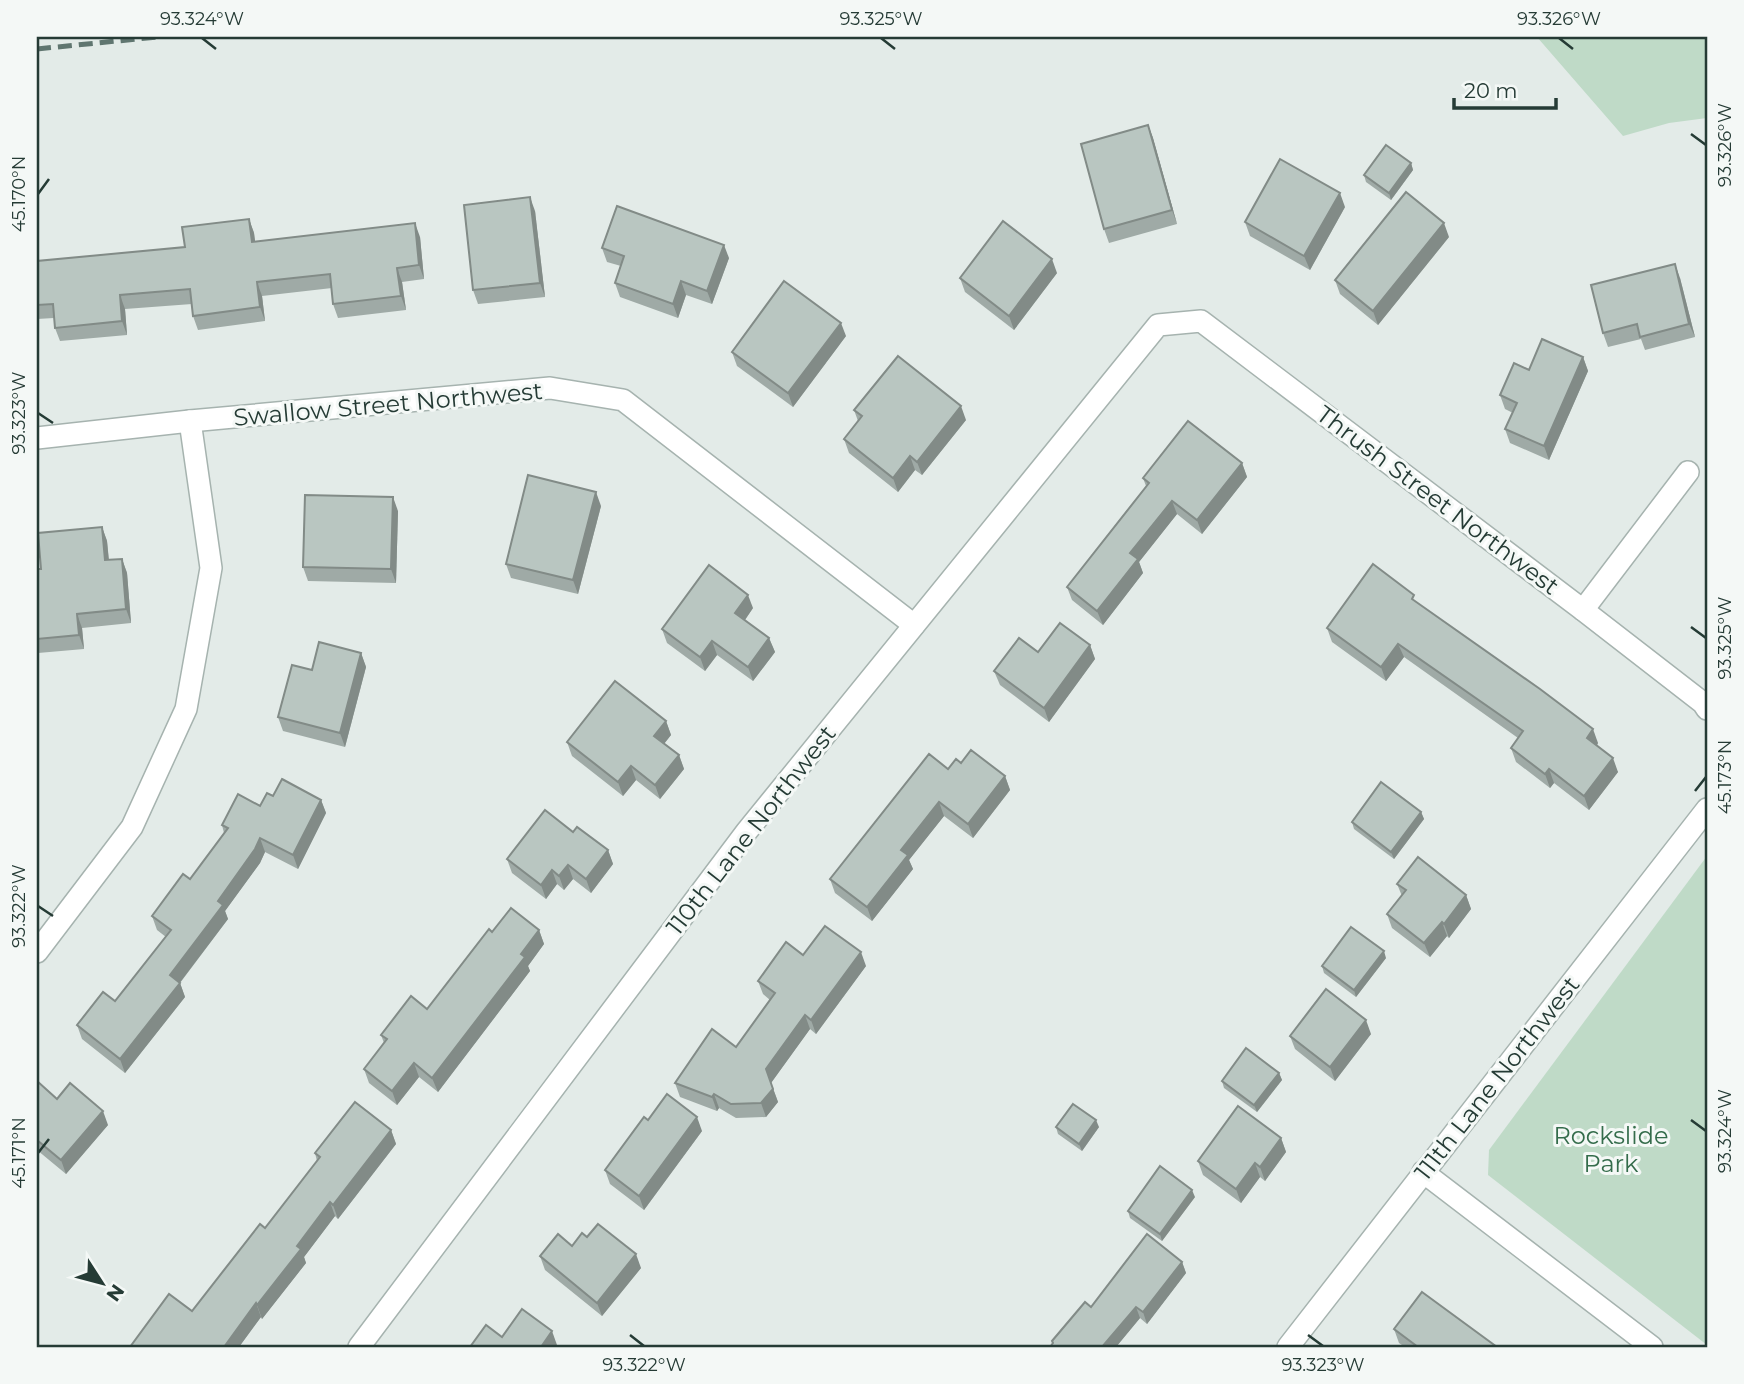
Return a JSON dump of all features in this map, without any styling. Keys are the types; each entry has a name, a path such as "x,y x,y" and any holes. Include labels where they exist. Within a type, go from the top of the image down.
{"street":[{"name":"Thrush Street Northwest","path":"1158,326 1201,321 1583,610 1703,703 1707,709"},
{"name":"110th Lane Northwest","path":"359,1347 747,831 1158,326"},
{"name":"Swallow Street Northwest","path":"37,438 550,388 623,400 914,625"},
{"path":"37,952 132,827 186,709 211,568 190,421"},
{"path":"1583,610 1688,472"},
{"name":"111th Lane Northwest","path":"1288,1347 1707,808"},
{"path":"1423,1172 1652,1347"}],"green space":[{"path":"1537,37 1707,37 1707,118 1669,123 1623,136"},
{"name":"Rockslide Park","path":"1707,856 1707,1345 1488,1175 1489,1150"}],"building":[{"path":"1148,125 1172,210 1104,229 1081,144"},
{"path":"1386,145 1411,163 1389,193 1364,175"},
{"path":"1280,159 1340,193 1304,256 1245,222"},
{"path":"1406,192 1444,223 1373,311 1335,280"},
{"path":"530,197 540,283 473,290 464,205"},
{"path":"617,206 724,245 707,291 681,281 673,304 615,283 624,256 602,248"},
{"path":"249,219 252,242 415,223 419,265 397,268 401,296 333,304 330,274 257,282 260,307 193,316 190,289 120,295 122,321 55,328 53,304 37,305 37,261 185,247 182,227"},
{"path":"1003,221 1052,259 1009,316 960,278"},
{"path":"1675,264 1689,324 1640,337 1637,324 1603,333 1591,285"},
{"path":"784,281 841,323 788,393 732,352"},
{"path":"1542,339 1583,357 1544,446 1505,429 1517,403 1500,395 1514,363 1529,370"},
{"path":"898,356 961,406 917,462 910,456 893,478 844,439 862,416 854,410"},
{"path":"1188,421 1242,463 1197,520 1172,501 1130,553 1138,559 1097,611 1067,587 1149,483 1143,478"},
{"path":"528,475 596,492 573,580 506,564"},
{"path":"305,495 393,497 391,569 303,567"},
{"path":"102,527 105,560 122,559 126,609 77,614 79,635 37,639 37,569 41,569 38,533"},
{"path":"1373,564 1414,595 1412,599 1593,729 1587,738 1613,758 1584,796 1549,769 1545,774 1511,748 1523,731 1398,644 1381,667 1327,628"},
{"path":"709,565 748,595 735,613 769,638 748,667 712,641 700,657 662,629"},
{"path":"1060,623 1090,645 1044,708 994,671 1019,638 1038,652"},
{"path":"319,642 361,653 340,733 278,717 292,665 312,670"},
{"path":"615,681 666,721 654,736 679,755 655,785 631,766 618,782 567,742"},
{"path":"971,750 1005,776 968,824 939,802 901,850 908,855 867,907 830,879 929,754 948,769 956,759 961,763"},
{"path":"282,779 321,800 293,855 260,838 218,901 223,905 170,975 180,983 120,1059 77,1025 103,992 115,1001 171,930 152,916 183,874 190,879 228,828 222,825 238,794 260,806 267,793 273,796"},
{"path":"1381,782 1421,812 1391,852 1352,822"},
{"path":"545,810 573,832 577,827 608,850 586,879 568,865 559,876 552,870 541,885 507,859"},
{"path":"1418,857 1466,895 1444,924 1442,922 1424,943 1387,914 1406,890 1397,884"},
{"path":"511,908 539,930 521,954 525,957 432,1078 414,1063 392,1091 364,1069 387,1039 381,1035 411,996 427,1009 489,929 492,932"},
{"path":"825,926 861,952 811,1020 805,1015 766,1069 773,1089 761,1103 731,1104 714,1094 712,1097 675,1083 712,1029 736,1047 775,993 758,981 786,942 803,955"},
{"path":"1351,927 1384,951 1354,990 1322,966"},
{"path":"1326,989 1366,1020 1330,1067 1290,1036"},
{"path":"1246,1048 1279,1073 1254,1105 1222,1081"},
{"path":"37,1081 57,1099 70,1083 103,1111 61,1160 37,1140"},
{"path":"667,1094 697,1117 639,1196 605,1170 644,1117 648,1120"},
{"path":"355,1102 391,1130 333,1205 330,1202 297,1246 301,1249 224,1347 130,1347 169,1294 192,1311 260,1224 265,1228 320,1157 315,1153"},
{"path":"1073,1104 1096,1120 1079,1144 1056,1127"},
{"path":"1238,1106 1281,1138 1260,1167 1255,1163 1236,1189 1198,1161"},
{"path":"1160,1166 1192,1190 1160,1234 1128,1211"},
{"path":"598,1224 636,1254 597,1303 540,1256 558,1234 572,1246 582,1233 587,1237"},
{"path":"1147,1234 1182,1262 1143,1312 1136,1307 1102,1347 1050,1347 1052,1341 1085,1302 1091,1307"},
{"path":"1422,1292 1497,1347 1418,1347 1394,1329"},
{"path":"522,1309 552,1331 541,1347 470,1347 486,1325 502,1337"}],"railway":[{"path":"37,49 157,37"}]}
